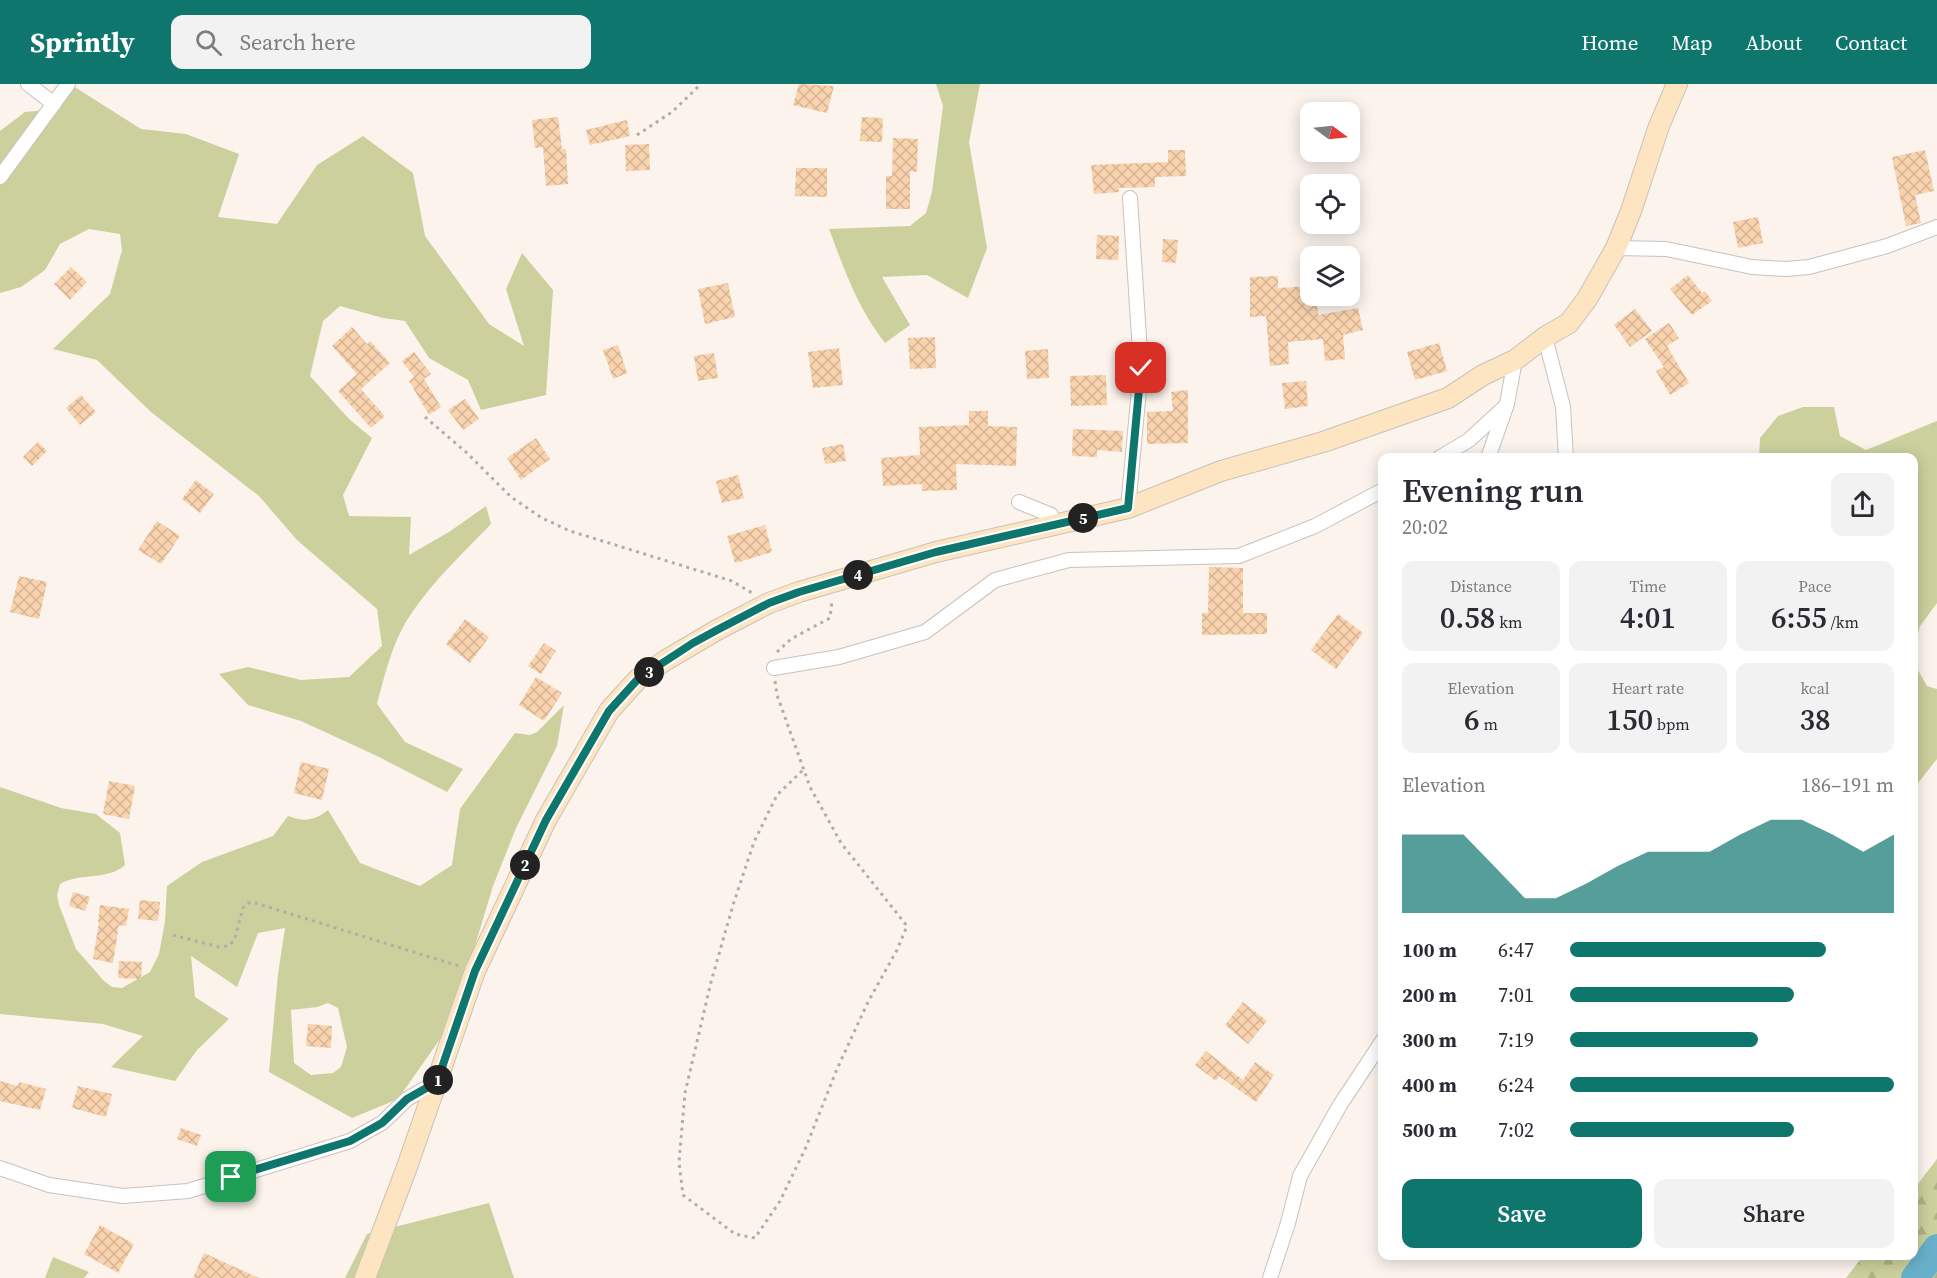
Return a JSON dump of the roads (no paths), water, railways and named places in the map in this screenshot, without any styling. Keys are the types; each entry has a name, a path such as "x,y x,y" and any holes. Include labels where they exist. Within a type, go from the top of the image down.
{"main road":[{"path":"365,1278 475,971 546,820 609,711 638,679 693,643 769,603 936,552 1128,508 1221,471 1323,442 1448,398 1482,375 1515,360 1545,337 1569,323 1598,283 1616,248 1659,126 1677,84"}],"street":[{"path":"28,84 54,104"},
{"path":"0,177 68,84"},
{"path":"1128,508 1141,368 1130,198"},
{"path":"1616,248 1666,249 1752,267 1786,269 1809,267 1867,252 1937,227"},
{"path":"1545,337 1563,407 1566,453"},
{"path":"1490,453 1507,404 1515,360"},
{"path":"1447,453 1469,440 1507,404"},
{"path":"774,668 839,657 925,632 995,580 1069,560 1239,556 1315,526 1378,493"},
{"path":"1019,502 1051,515 1052,526"},
{"path":"1270,1278 1288,1224 1300,1176 1340,1105 1378,1048"},
{"path":"0,1168 49,1185 123,1196 188,1191 350,1141 382,1123 407,1099 437,1082"}],"waterway":[{"path":"1915,1278 1937,1248"}]}
